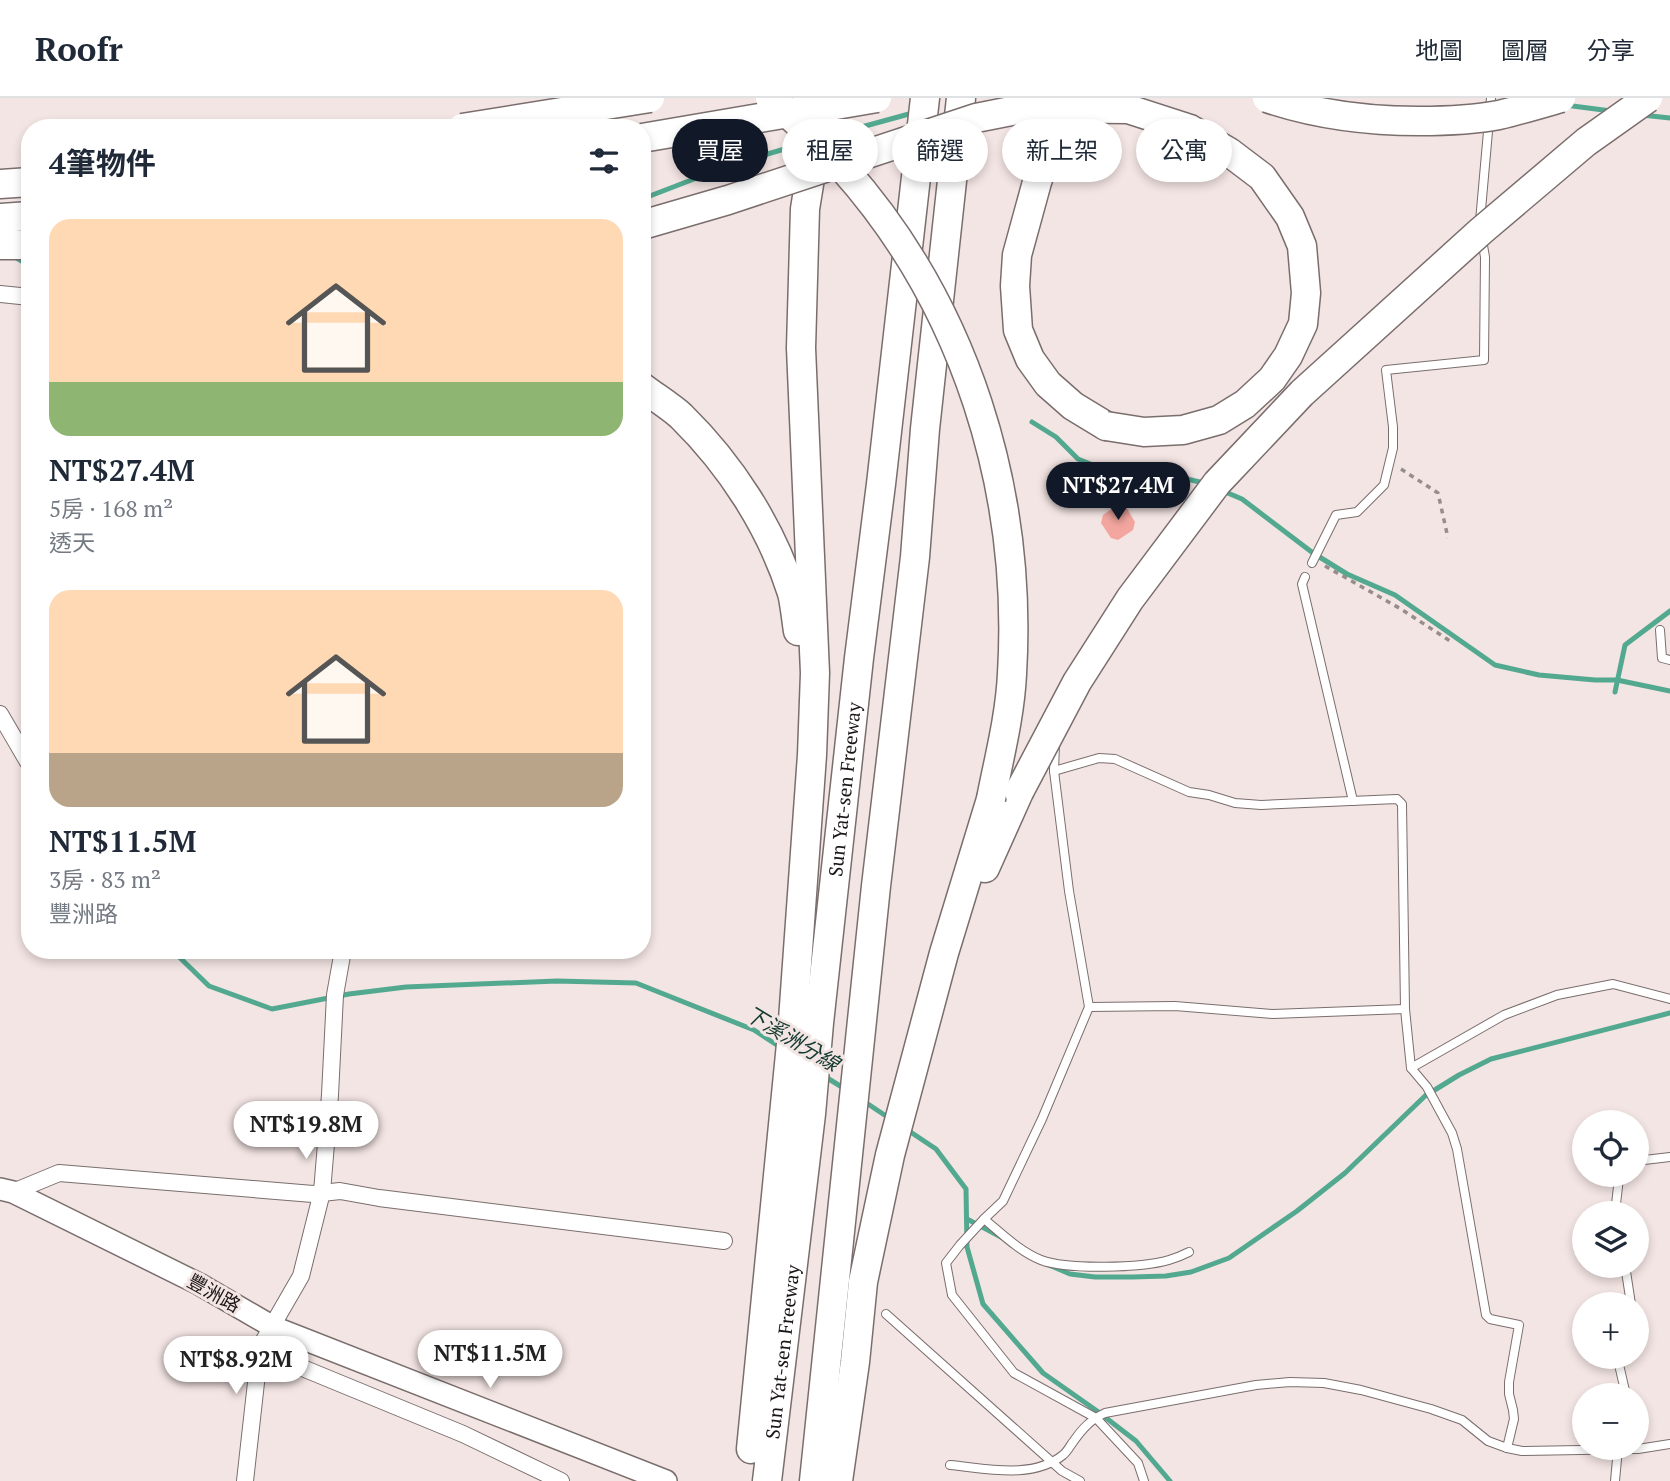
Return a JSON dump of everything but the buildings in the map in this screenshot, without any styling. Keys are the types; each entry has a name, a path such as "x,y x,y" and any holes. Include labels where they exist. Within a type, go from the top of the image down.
{"highway":[{"path":"518,119 650,98"},
{"path":"770,98 805,128 844,169 892,232 926,285 954,341 990,440 1009,542 1013,608 1013,676 1003,737 969,893 916,1054 890,1155 863,1282 838,1481"},
{"path":"748,1481 798,1110 792,1034 812,755 815,673 801,348 805,209 822,98"},
{"path":"651,136 877,98"},
{"name":"Sun Yat-sen Freeway","path":"767,1481 798,1110 819,1023 925,98"},
{"path":"814,1481 862,1012 915,557 925,429 961,98"},
{"path":"1267,98 1331,115 1385,121 1464,120 1498,115 1561,98"},
{"path":"969,893 1083,672 1130,599 1217,483 1301,393 1480,230 1586,142 1648,98"},
{"path":"651,222 728,200 976,118 1026,108 1062,108 1128,109 1190,129 1229,152 1262,177 1290,217 1302,246 1306,293 1303,324 1288,356 1272,379 1245,404 1219,420 1183,430 1144,432 1107,426 1073,406 1048,384 1030,359 1018,330 1015,286 1017,255 1062,108"},
{"path":"0,184 21,183"},
{"path":"0,218 21,217"},
{"path":"0,245 21,245"},
{"path":"651,394 680,415 709,447 744,491 772,545 793,595 812,755"}],"street":[{"path":"545,119 553,98"},
{"path":"0,294 21,296"},
{"path":"0,714 21,750"},
{"path":"245,1481 260,1347 301,1276 322,1192 335,995 341,959"},
{"path":"7,1190 60,1172 313,1194 340,1191 724,1241"},
{"name":"豐洲路","path":"7,1190 199,1284 273,1327 666,1481"},
{"path":"273,1327 288,1362 463,1434 561,1481"}],"lane":[{"path":"1313,561 1336,515 1357,512 1384,485 1393,448 1386,370 1484,360 1485,257 1480,223 1491,98"},
{"path":"1144,1481 1138,1463 1096,1418 1014,1373 952,1295 946,1263 1003,1201 1042,1119 1089,1007 1069,891 1054,771 1055,720 1096,648 1163,544 1240,449 1324,364 1480,223"},
{"path":"1305,577 1301,584 1353,801"},
{"path":"1660,630 1662,658 1670,660"},
{"path":"1054,771 1106,758 1115,759 1189,792 1235,803 1261,805 1397,799 1402,804 1405,1009 1413,1072 1427,1087 1452,1133 1457,1149 1486,1315 1519,1325 1508,1382 1514,1419 1507,1448"},
{"path":"1413,1072 1504,1015 1557,995 1613,984 1669,999 1670,1009"},
{"path":"1089,1007 1175,1006 1273,1014 1405,1009"},
{"path":"1649,1159 1670,1157"},
{"path":"984,1219 1018,1247 1039,1259 1058,1265 1096,1267 1150,1264 1189,1252"},
{"path":"886,1314 1062,1471 1080,1481"},
{"path":"950,1465 1018,1471 1032,1469 1063,1454 1081,1430 1105,1413 1256,1385 1290,1382 1362,1390 1431,1409 1462,1420 1488,1441 1507,1448 1537,1451 1572,1450"},
{"path":"1649,1444 1670,1444"},
{"path":"1615,1481 1617,1460"}],"path":[{"path":"1390,463 1438,493 1448,538"},
{"path":"1313,561 1401,609 1450,641"}],"waterway":[{"path":"1565,105 1611,111"},
{"path":"878,122 909,114"},
{"path":"1642,115 1670,118"},
{"path":"651,196 733,164 782,150"},
{"path":"15,257 21,261"},
{"path":"1032,422 1056,437 1078,459 1115,474 1174,476 1204,483"},
{"path":"1223,491 1242,499 1313,553 1347,574 1395,595 1495,665 1539,675 1617,680 1670,691"},
{"path":"1615,692 1625,645 1670,611"},
{"name":"下溪洲分線","path":"181,959 209,986 272,1009 349,994 406,987 557,981 636,983 754,1030 780,1047"},
{"path":"1049,1265 1070,1274 1095,1277 1166,1276 1191,1272 1229,1258 1297,1211 1345,1173 1425,1096 1459,1075 1491,1059 1670,1013"},
{"name":"下溪洲分線","path":"824,1076 845,1089"},
{"name":"下溪洲分線","path":"862,1100 892,1120"},
{"name":"下溪洲分線","path":"906,1129 936,1149 966,1189 967,1247 983,1304 1043,1373 1136,1441 1170,1481"},
{"path":"967,1219 1001,1237"}]}
